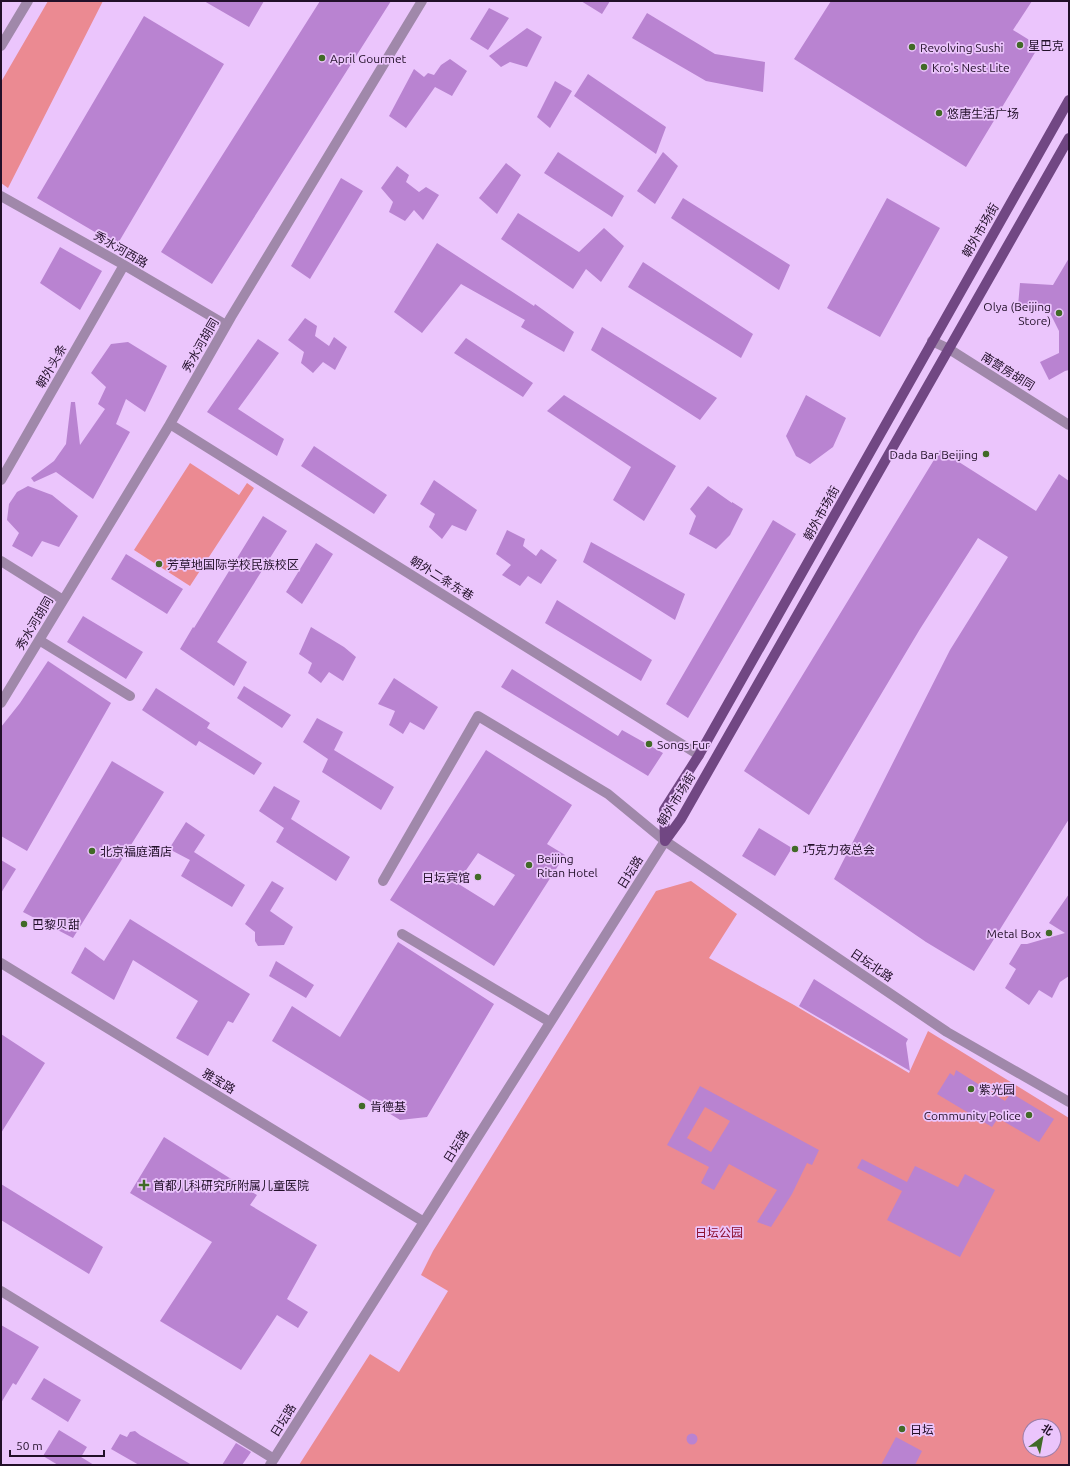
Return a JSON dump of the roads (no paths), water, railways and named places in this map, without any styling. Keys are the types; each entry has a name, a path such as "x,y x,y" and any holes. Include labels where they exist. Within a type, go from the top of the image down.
{"main road":[{"name":"朝外市场街","path":"665,841 664,810 699,755 1069,100"},
{"name":"朝外市场街","path":"665,841 681,819 1069,138"}],"street":[{"path":"1,46 28,1"},
{"name":"秀水河胡同","path":"1,703 170,424 226,325 422,1"},
{"name":"秀水河西路","path":"1,196 124,265 226,325"},
{"name":"朝外头条","path":"1,480 124,265"},
{"name":"南营房胡同","path":"932,341 949,349 1069,425"},
{"name":"朝外二条东巷","path":"170,424 699,755"},
{"path":"1,561 64,600"},
{"path":"39,640 130,696"},
{"name":"日坛北路","path":"383,881 478,716 608,794 665,841 947,1032 1069,1102"},
{"name":"日坛路","path":"272,1462 665,841"},
{"path":"402,934 550,1022"},
{"name":"雅宝路","path":"1,963 424,1222"},
{"path":"1,1291 272,1462"}],"place":[{"name":"星巴克","path":"1020,45"},
{"name":"Revolving Sushi","path":"912,47"},
{"name":"April Gourmet","path":"322,58"},
{"name":"Kro's Nest Lite","path":"924,67"},
{"name":"悠唐生活广场","path":"939,113"},
{"name":"Olya (Beijing Store)","path":"1059,313"},
{"name":"Dada Bar Beijing","path":"986,454"},
{"name":"芳草地国际学校民族校区","path":"159,564"},
{"name":"Songs Fur","path":"649,744"},
{"name":"巧克力夜总会","path":"795,849"},
{"name":"北京福庭酒店","path":"92,851"},
{"name":"Beijing Ritan Hotel","path":"529,865"},
{"name":"日坛宾馆","path":"478,877"},
{"name":"巴黎贝甜","path":"24,924"},
{"name":"Metal Box","path":"1049,933"},
{"name":"紫光园","path":"971,1089"},
{"name":"肯德基","path":"362,1106"},
{"name":"Community Police","path":"1029,1115"},
{"name":"首都儿科研究所附属儿童医院","path":"144,1185"},
{"name":"日坛","path":"902,1429"}],"park label":[{"name":"日坛公园","path":"719,1232"}]}
